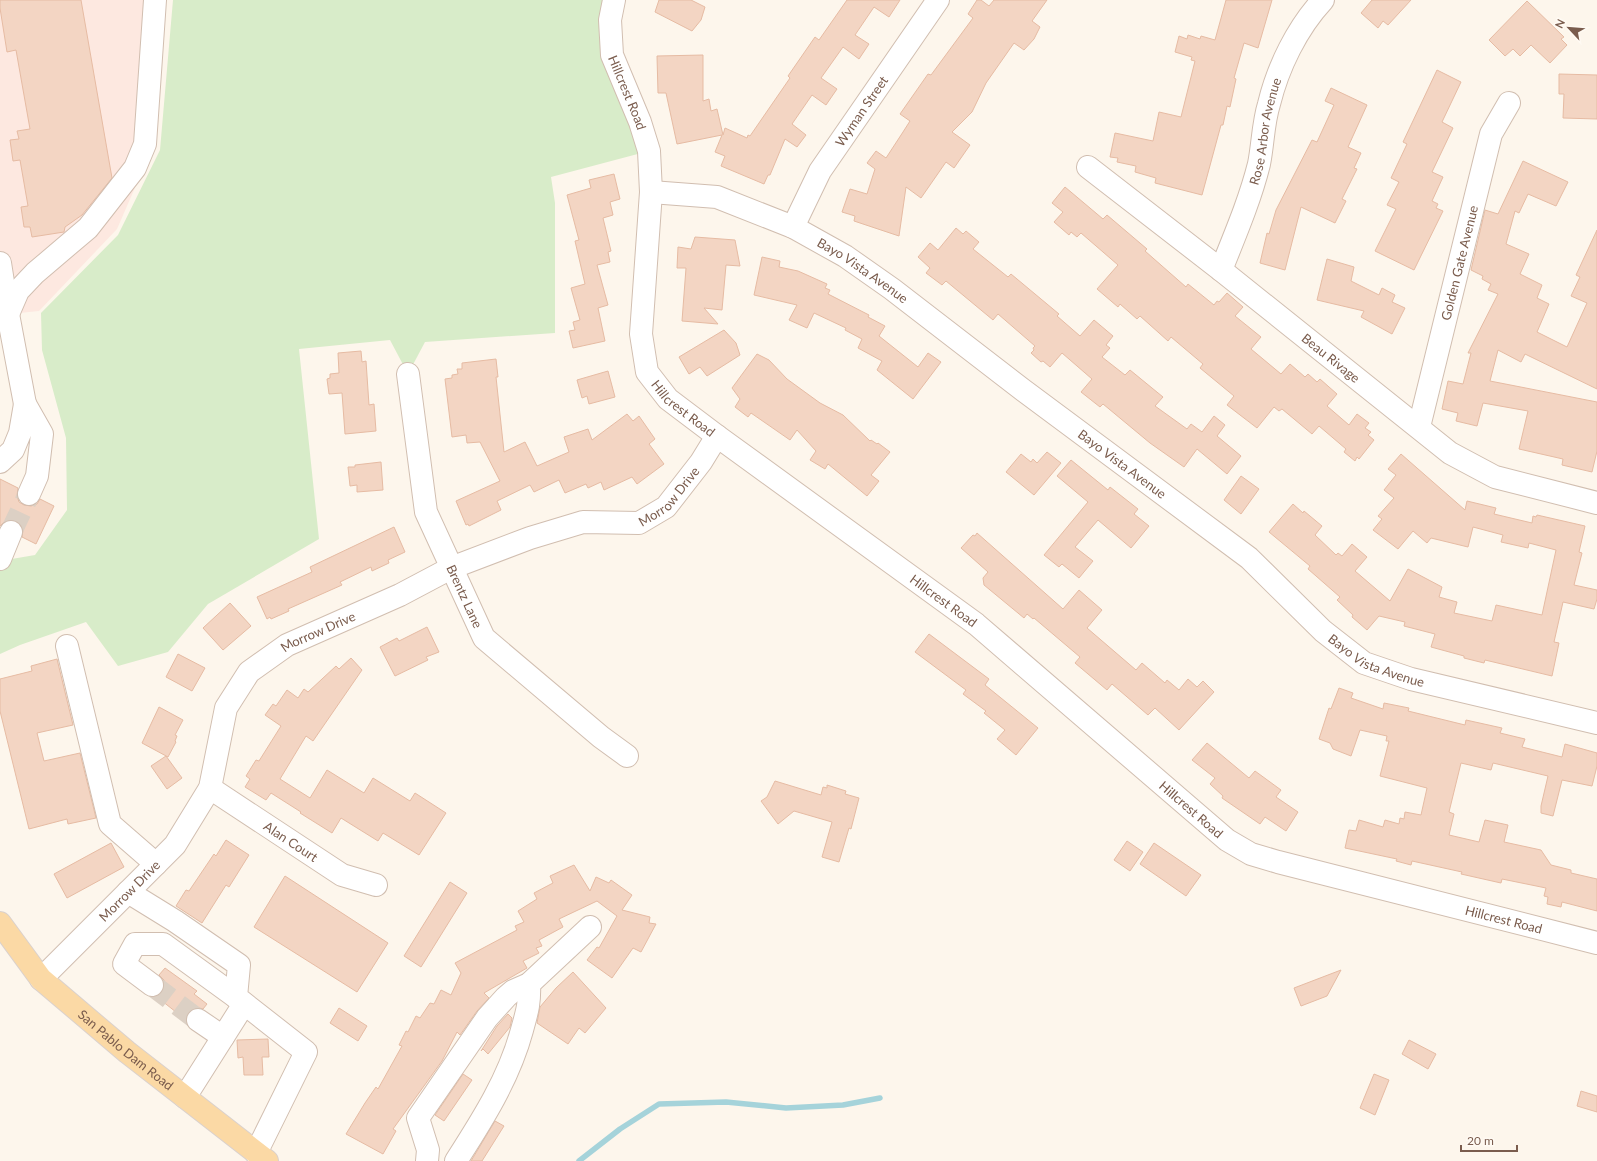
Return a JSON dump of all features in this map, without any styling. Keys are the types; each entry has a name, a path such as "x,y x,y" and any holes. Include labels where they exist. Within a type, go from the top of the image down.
{"main road":[{"name":"San Pablo Dam Road","path":"0,923 41,979 127,1052 262,1157"}],"street":[{"path":"4,315 18,291 35,273 88,228 135,168 142,155 145,144 155,0"},
{"name":"Hillcrest Road","path":"614,0 610,20 612,55 640,122 649,151 650,192 641,334 647,372 668,399 976,624 1228,840 1251,854 1597,942"},
{"name":"Wyman Street","path":"793,227 820,171 938,0"},
{"name":"Rose Arbor Avenue","path":"1221,270 1245,209 1259,164 1268,104 1286,56 1315,9 1323,0"},
{"name":"Golden Gate Avenue","path":"1419,427 1491,134 1509,103"},
{"name":"Beau Rivage","path":"1088,167 1221,270 1450,453 1495,477 1597,503"},
{"name":"Bayo Vista Avenue","path":"650,192 718,197 793,227 845,256 892,289 1023,390 1249,558 1323,631 1364,663 1411,680 1597,723"},
{"path":"0,263 4,315 26,404 42,434 37,476 29,494"},
{"name":"Brentz Lane","path":"408,374 426,512 484,638 601,737 627,756"},
{"path":"0,462 13,450 20,433 26,404"},
{"name":"Morrow Drive","path":"41,979 176,845 210,788 226,708 249,672 286,645 400,595 451,568 530,538 583,522 639,523 666,507 701,462 717,436"},
{"path":"0,559 11,532"},
{"path":"67,646 110,824 156,864"},
{"name":"Alan Court","path":"210,788 342,875 376,886"},
{"path":"128,892 175,921 239,965 240,1000 223,1037 185,1097"},
{"path":"427,1161 428,1150 418,1118 487,1018 506,997 513,991 529,984 590,927"},
{"path":"152,985 124,964 135,944 163,944 240,1000 306,1052 262,1157"},
{"path":"456,1161 489,1109 514,1058 530,1001 529,984"},
{"path":"198,1020 223,1037"}],"shaded area":[{"path":"0,0 165,0 154,144 117,229 39,311 0,315"}],"green space":[{"path":"173,0 614,0 610,20 649,151 551,177 555,203 555,333 425,342 408,374 390,340 299,349 319,539 208,604 168,652 118,666 86,622 20,645 0,654 0,561 35,555 67,510 66,438 42,350 41,313 118,235 160,150"}],"building":[{"path":"0,0 81,0 112,178 82,215 65,227 64,232 32,237 30,227 24,227 21,207 28,206 20,160 13,161 10,140 19,139 17,131 30,129 16,50 7,52"},
{"path":"659,0 691,0 705,7 701,20 692,31 655,12"},
{"path":"847,0 900,0 889,17 874,7 855,35 869,44 859,59 843,47 821,78 837,89 826,105 812,95 792,124 806,135 797,147 785,139 770,175 768,175 764,184 721,166 725,156 715,152 722,135 677,144 666,93 658,93 657,56 703,55 703,101 709,99 711,111 717,109 723,135 725,128 747,138 748,135 750,136 790,78 788,76 815,37 819,40"},
{"path":"977,0 981,0 989,6 994,0 1047,0 1032,21 1040,27 1034,39 1024,50 1014,43 986,83 972,112 952,132 970,145 954,168 946,162 921,198 906,187 899,236 854,221 855,216 842,212 850,189 867,194 875,169 867,163 876,151 886,158 910,121 900,114 928,74 931,75 973,18 968,14"},
{"path":"1226,0 1272,0 1258,48 1244,43 1234,78 1236,79 1230,107 1227,106 1223,125 1221,125 1202,195 1155,183 1156,178 1135,172 1136,166 1117,162 1118,158 1110,157 1115,133 1153,141 1159,112 1181,117 1195,61 1191,60 1192,57 1175,52 1179,36 1187,39 1188,35 1200,39 1201,36 1215,40"},
{"path":"1372,0 1411,0 1388,25 1383,21 1378,28 1361,13"},
{"path":"1527,1 1564,37 1561,39 1567,45 1550,63 1531,45 1520,56 1513,49 1505,56 1489,40"},
{"path":"1437,70 1461,82 1442,122 1453,128 1432,172 1443,177 1432,201 1438,204 1436,208 1443,211 1414,270 1375,251 1396,209 1387,205 1399,182 1391,178 1407,144 1403,142"},
{"path":"1559,74 1597,75 1597,119 1563,118 1564,94 1559,94"},
{"path":"1331,88 1367,105 1348,147 1361,153 1354,168 1357,169 1342,199 1346,201 1335,223 1301,207 1285,270 1260,263 1267,233 1269,234 1276,210 1312,140 1317,142 1334,105 1325,101"},
{"path":"1523,161 1568,182 1556,206 1528,194 1519,213 1515,211 1506,244 1529,254 1520,274 1542,285 1537,298 1549,304 1537,332 1567,347 1587,303 1571,296 1580,277 1576,275 1597,230 1597,389 1525,354 1521,362 1498,350 1490,381 1597,402 1597,451 1592,472 1562,465 1563,459 1519,449 1528,411 1483,403 1477,426 1456,421 1458,413 1442,409 1448,381 1463,384 1471,353 1468,353 1498,294 1488,290 1491,284 1482,279 1483,276 1471,270 1485,210 1498,214"},
{"path":"614,174 620,199 610,202 613,215 603,218 611,251 608,252 610,262 597,265 608,305 598,308 605,341 573,348 569,331 575,330 573,322 580,320 571,288 585,284 575,241 579,240 567,195 591,188 589,180"},
{"path":"1065,187 1103,219 1107,215 1147,249 1145,251 1186,287 1188,284 1214,305 1227,293 1243,307 1235,316 1261,337 1251,349 1281,374 1290,364 1305,377 1308,374 1317,382 1320,379 1337,394 1327,406 1349,425 1357,414 1369,423 1365,428 1371,432 1368,435 1374,440 1359,459 1357,457 1355,461 1344,452 1346,449 1319,426 1312,434 1282,409 1279,411 1274,407 1257,428 1227,405 1234,396 1200,368 1203,364 1171,337 1168,341 1140,316 1137,319 1120,304 1118,307 1097,289 1118,265 1081,233 1077,237 1071,232 1069,235 1054,222 1063,212 1052,203"},
{"path":"956,228 963,234 966,231 979,242 973,249 1008,277 1011,274 1059,314 1057,316 1080,336 1094,320 1113,336 1106,345 1110,348 1102,357 1125,375 1130,370 1163,397 1155,406 1187,429 1191,424 1202,432 1214,416 1225,425 1217,436 1241,456 1227,474 1197,449 1184,467 1150,443 1103,404 1100,407 1081,392 1092,379 1062,353 1050,367 1043,361 1041,362 1031,353 1035,346 998,314 993,320 946,281 942,285 926,273 930,268 918,257 930,243 938,250"},
{"path":"695,237 735,240 740,266 726,265 722,310 704,308 718,324 682,321 686,268 677,268 678,247 691,249"},
{"path":"762,257 780,261 779,267 798,271 827,284 825,288 830,290 828,294 869,315 868,317 885,326 879,336 918,367 928,353 941,362 913,399 877,370 882,361 858,348 862,339 845,330 846,328 814,313 807,328 789,320 797,305 754,295"},
{"path":"1327,259 1354,267 1351,281 1379,295 1382,288 1395,295 1392,302 1405,308 1392,334 1361,317 1364,311 1317,300"},
{"path":"724,330 736,343 740,355 707,376 700,367 689,374 679,357"},
{"path":"361,351 362,362 366,361 369,405 374,404 376,431 345,434 342,393 329,394 327,379 330,378 330,374 339,373 338,353"},
{"path":"757,354 769,360 787,379 820,403 843,415 870,441 871,440 877,444 878,443 890,452 871,475 879,481 867,496 828,464 825,469 810,460 816,451 797,430 790,440 751,413 748,417 735,407 740,399 732,388"},
{"path":"496,359 498,377 496,377 504,452 525,442 537,466 569,452 564,437 588,429 592,440 627,414 633,421 639,416 655,439 649,444 664,464 637,484 632,477 604,490 601,482 588,488 586,484 565,493 559,480 534,492 530,485 497,501 501,510 469,526 468,524 466,525 456,501 500,481 480,442 467,443 466,435 452,437 445,379 452,378 452,375 458,374 457,369 462,369 462,363"},
{"path":"608,371 615,397 589,404 587,396 582,398 577,380"},
{"path":"1047,452 1061,463 1034,495 1006,472 1021,454 1031,462 1033,459 1037,463"},
{"path":"1401,454 1465,510 1467,501 1496,508 1494,514 1532,523 1533,516 1536,517 1537,515 1585,526 1579,552 1582,553 1574,585 1597,590 1597,599 1594,609 1563,602 1554,642 1559,643 1552,676 1485,660 1484,663 1431,647 1435,634 1404,626 1405,622 1379,616 1367,630 1352,617 1353,615 1337,600 1340,597 1308,569 1310,566 1269,532 1293,504 1322,526 1315,535 1336,555 1338,553 1342,556 1352,544 1367,557 1355,571 1390,601 1408,569 1442,587 1439,597 1457,602 1454,613 1492,621 1496,605 1542,615 1556,550 1529,543 1528,548 1501,542 1503,535 1473,527 1468,547 1431,538 1427,543 1413,531 1398,549 1373,530 1382,519 1378,516 1394,498 1384,490 1396,475 1388,469"},
{"path":"1071,460 1108,490 1110,487 1138,509 1134,514 1149,526 1131,548 1098,520 1075,547 1093,561 1079,578 1062,564 1059,567 1044,555 1088,502 1057,476"},
{"path":"381,462 383,490 357,492 357,485 350,486 348,467"},
{"path":"1241,476 1259,489 1241,514 1224,500"},
{"path":"0,479 18,488 17,496 19,502 24,505 31,506 37,504 40,499 54,506 36,544 22,537 23,530 21,525 16,521 9,520 0,526"},
{"path":"394,527 405,552 388,560 389,563 372,571 371,567 340,582 342,585 288,609 289,611 271,619 270,617 267,619 257,597 312,572 310,567"},
{"path":"977,533 1063,609 1079,590 1102,610 1087,628 1136,670 1142,663 1165,683 1167,680 1179,690 1188,679 1197,687 1203,681 1214,692 1179,730 1155,708 1148,715 1112,684 1107,690 1075,663 1080,657 1034,618 1033,619 1027,614 1024,618 984,585 983,578 988,572 961,548 973,535 975,536"},
{"path":"230,603 251,626 223,650 203,628"},
{"path":"427,627 439,652 426,657 428,660 395,676 380,647 397,638 399,641"},
{"path":"929,634 989,679 985,685 1038,728 1016,755 997,739 1005,730 984,713 986,711 963,694 966,690 915,652"},
{"path":"178,654 205,668 192,691 166,677"},
{"path":"351,658 362,670 313,741 306,736 280,779 310,798 327,770 364,793 373,778 410,801 415,793 446,813 419,855 383,833 378,841 341,818 332,833 271,793 266,800 245,787 250,779 246,776 256,760 259,761 281,726 265,715 273,704 276,706 287,690 298,698 304,689 308,692 336,666 339,669"},
{"path":"57,659 73,725 37,733 44,761 80,753 96,818 68,824 67,819 29,829 0,711 0,679 32,671 31,666"},
{"path":"1339,688 1353,693 1351,698 1383,709 1384,703 1409,708 1408,711 1465,725 1466,720 1502,728 1500,733 1525,739 1522,747 1562,757 1565,744 1597,753 1597,766 1592,786 1562,780 1553,816 1541,813 1541,806 1548,776 1493,763 1491,770 1461,763 1449,812 1454,814 1449,835 1479,842 1485,820 1508,825 1504,842 1541,850 1551,865 1571,870 1571,873 1597,879 1597,911 1562,902 1561,907 1547,904 1548,897 1544,896 1546,888 1502,879 1501,883 1461,874 1462,872 1412,861 1411,865 1396,861 1397,859 1345,848 1349,830 1356,831 1359,820 1383,827 1385,820 1399,824 1400,818 1404,819 1405,812 1421,815 1427,788 1380,776 1389,741 1386,741 1387,736 1360,730 1351,756 1333,749 1330,743 1319,739 1329,708 1331,709"},
{"path":"159,707 183,720 175,735 177,736 176,742 168,757 142,743"},
{"path":"1207,743 1249,778 1255,771 1281,790 1276,797 1298,812 1286,831 1265,817 1260,824 1222,798 1223,796 1210,784 1215,778 1192,760"},
{"path":"166,756 182,778 167,789 151,766"},
{"path":"775,781 821,795 823,787 827,788 827,785 846,791 845,794 859,798 851,829 849,828 839,862 822,857 832,822 794,811 778,824 761,801 767,797"},
{"path":"226,840 249,855 229,887 226,885 202,923 176,906 186,890 189,891 214,854 216,856"},
{"path":"1127,841 1143,852 1130,871 1114,860"},
{"path":"111,843 124,867 67,898 54,874"},
{"path":"1154,843 1201,875 1186,896 1140,864"},
{"path":"574,865 590,891 596,877 609,883 611,880 632,895 622,910 650,917 649,923 656,924 641,952 633,948 612,978 587,960 597,947 599,948 617,916 597,901 559,919 563,927 539,940 542,946 536,948 539,953 523,961 527,968 484,993 489,998 477,1011 460,1035 457,1032 442,1061 393,1129 396,1131 383,1154 346,1134 376,1087 378,1089 402,1046 399,1045 406,1031 408,1032 416,1016 420,1018 430,1003 434,1004 441,990 451,995 461,973 455,963 517,930 515,926 524,922 518,911 537,899 534,893 553,883 550,876"},
{"path":"285,876 388,943 357,992 254,927"},
{"path":"450,882 467,893 421,967 404,956"},
{"path":"165,968 197,991 194,994 207,1004 203,1009 192,1009 187,1013 186,1020 157,997 162,993 164,987 164,980 159,975"},
{"path":"1341,970 1327,996 1301,1006 1294,988"},
{"path":"573,972 606,1008 585,1033 579,1028 568,1044 537,1023 540,1007 556,988"},
{"path":"339,1008 367,1026 358,1041 330,1023"},
{"path":"508,1014 512,1018 510,1027 488,1054 483,1049 481,1051 497,1026"},
{"path":"268,1039 269,1057 262,1057 263,1075 244,1075 243,1057 238,1058 237,1040"},
{"path":"1409,1040 1436,1054 1428,1069 1402,1054"},
{"path":"463,1074 472,1080 444,1121 435,1115"},
{"path":"1374,1074 1389,1080 1375,1115 1360,1108"},
{"path":"1581,1091 1597,1096 1597,1112 1577,1106"},
{"path":"495,1121 504,1126 482,1161 471,1161"}],"waterway":[{"path":"579,1161 620,1129 659,1104 726,1102 786,1108 843,1105 880,1098"}],"tunnel":[{"path":"11,532 29,494"},
{"path":"152,985 198,1020"}]}
